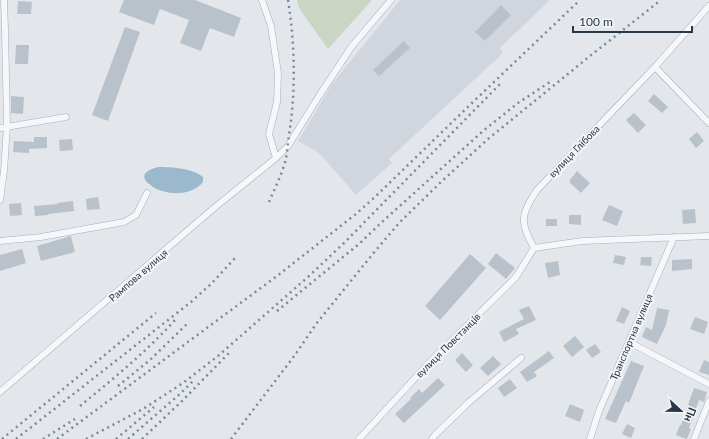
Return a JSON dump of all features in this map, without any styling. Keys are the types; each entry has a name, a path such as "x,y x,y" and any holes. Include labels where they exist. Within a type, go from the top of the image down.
{"street":[{"path":"0,200 4,171 4,0"},
{"path":"262,0 271,26 278,73 277,102 269,134 276,158"},
{"name":"Рампова вулиця","path":"0,392 214,208 276,158 288,146 352,46 391,0"},
{"name":"вулиця Глібова","path":"534,248 527,236 523,219 528,204 537,190 655,67 709,6"},
{"path":"655,67 709,123"},
{"path":"3,127 66,117"},
{"path":"0,241 41,237 124,222 136,215 147,193"},
{"path":"534,248 582,242 709,236"},
{"name":"Транспортна вулиця","path":"590,439 599,411 674,237"},
{"name":"вулиця Повстанців","path":"359,439 429,363 516,277 534,248"},
{"path":"629,342 709,384"},
{"path":"432,439 468,403 521,358"},
{"path":"694,439 709,401"}],"shaded area":[{"path":"400,0 550,0 500,48 503,53 389,159 392,163 356,195 321,155 298,141 332,84"}],"green space":[{"path":"297,0 372,0 328,49 299,8"}],"water":[{"path":"158,167 175,168 194,172 203,177 203,182 193,190 186,192 173,193 159,190 146,181 144,175 148,171"}],"building":[{"path":"124,0 195,0 241,18 234,37 210,28 201,51 180,43 189,20 160,9 154,25 119,12"},
{"path":"18,1 32,2 31,14 17,14"},
{"path":"501,5 511,15 485,41 475,32"},
{"path":"125,27 140,32 108,121 92,115"},
{"path":"404,41 410,48 379,76 373,70"},
{"path":"16,45 29,45 28,64 15,64"},
{"path":"654,94 668,107 662,113 648,101"},
{"path":"11,96 24,97 23,114 11,113"},
{"path":"634,113 646,125 638,133 626,120"},
{"path":"697,132 704,141 696,148 689,139"},
{"path":"34,137 47,137 47,148 29,149 29,153 13,152 14,141 34,142"},
{"path":"72,139 73,150 60,151 59,140"},
{"path":"577,171 590,183 581,193 570,183 570,180"},
{"path":"98,197 100,209 87,210 86,199"},
{"path":"73,201 74,211 35,216 34,206"},
{"path":"21,203 22,215 10,216 9,204"},
{"path":"609,205 623,211 617,226 602,220"},
{"path":"695,209 696,223 683,224 682,210"},
{"path":"569,215 581,215 581,225 569,224"},
{"path":"546,219 557,219 557,226 546,226"},
{"path":"71,236 75,252 41,261 37,246"},
{"path":"22,249 26,263 0,271 0,255"},
{"path":"496,253 515,268 506,279 488,264"},
{"path":"470,254 486,268 440,320 425,306"},
{"path":"615,255 626,257 624,265 613,263"},
{"path":"641,257 652,257 651,266 640,265"},
{"path":"692,259 692,269 672,271 672,260"},
{"path":"558,261 560,275 548,278 545,263"},
{"path":"529,306 536,320 516,329 519,334 504,342 499,332 524,319 519,310"},
{"path":"622,307 630,311 624,324 616,321"},
{"path":"657,308 669,310 666,325 657,344 642,337 646,327 652,330"},
{"path":"695,317 708,322 704,334 690,329"},
{"path":"575,336 584,347 572,357 563,346"},
{"path":"595,344 601,352 592,358 586,350"},
{"path":"549,351 554,358 534,372 537,376 527,382 520,372"},
{"path":"462,353 473,365 466,372 455,360"},
{"path":"493,356 501,364 488,376 480,368"},
{"path":"704,360 709,362 709,375 699,372"},
{"path":"631,361 644,366 629,403 626,401 616,423 605,419"},
{"path":"438,378 445,385 404,423 395,414 419,389 422,393"},
{"path":"510,379 517,388 504,397 498,388"},
{"path":"694,388 707,392 704,402 699,400 689,428 691,429 686,439 676,435"},
{"path":"570,404 584,410 580,422 565,416"},
{"path":"627,424 635,428 631,438 622,434"}],"railway":[{"path":"269,202 286,159 293,102 294,68 288,0"},
{"path":"57,439 277,276 356,214 580,0"},
{"path":"231,439 295,355 316,324 400,222 488,139 661,0"},
{"path":"277,311 359,244 483,131 518,103 550,82"},
{"path":"86,439 143,409 183,383 218,356 344,243 501,83"},
{"path":"16,439 191,302 212,283 236,257"},
{"path":"2,439 156,313"},
{"path":"80,406 141,354 175,320"},
{"path":"118,386 150,360 188,323"},
{"path":"142,439 229,353"},
{"path":"128,439 193,381"},
{"path":"116,439 154,407"},
{"path":"43,439 75,419"}]}
